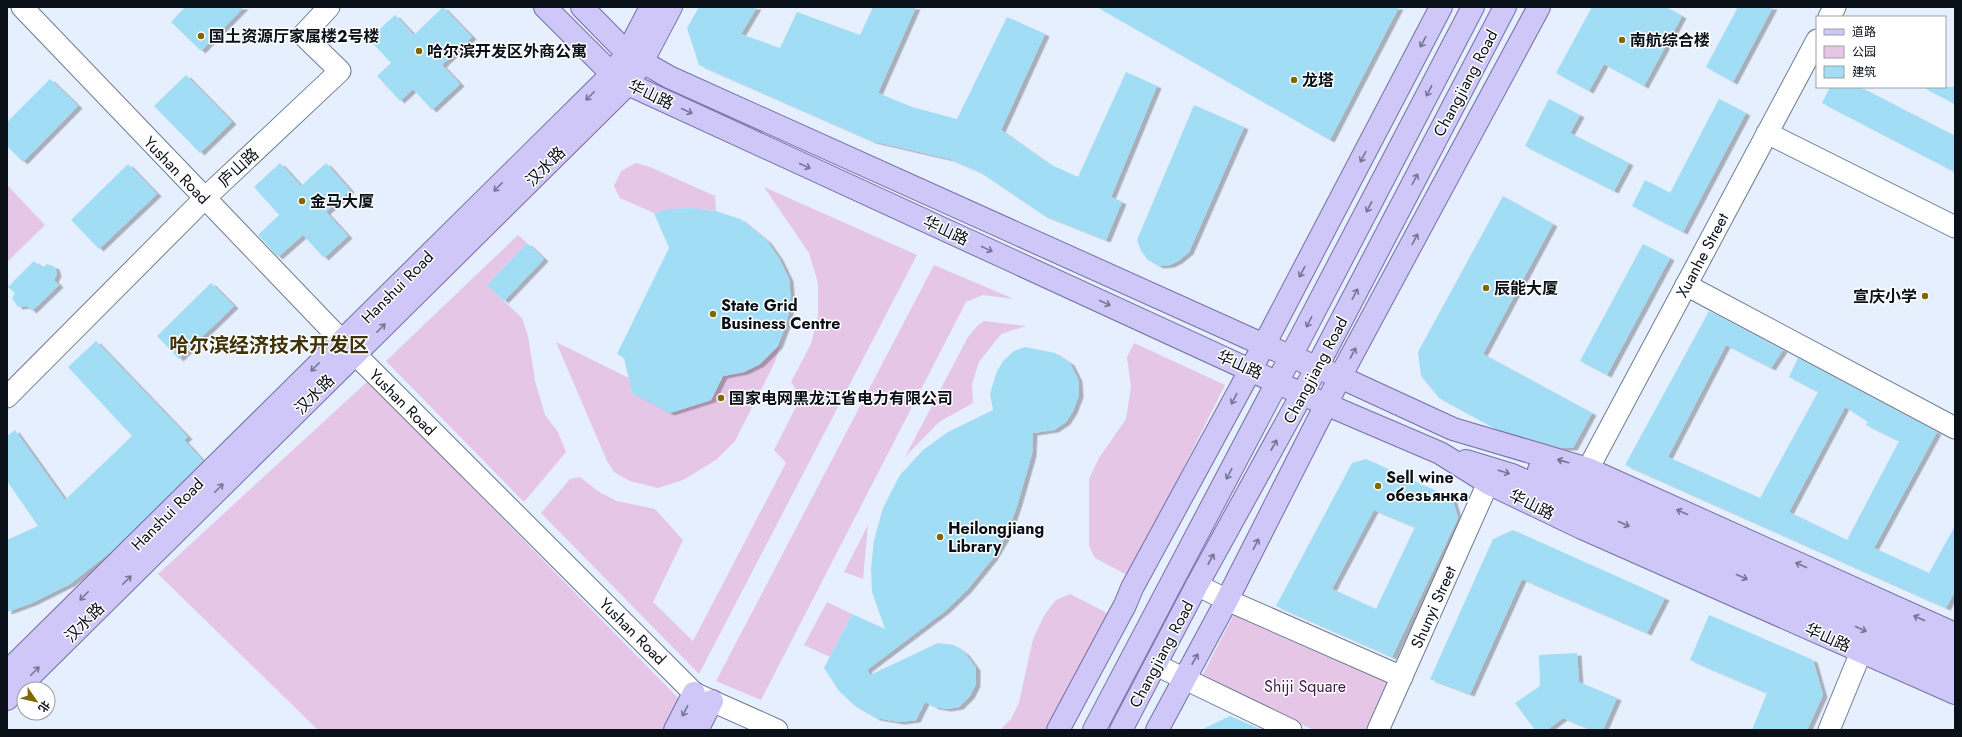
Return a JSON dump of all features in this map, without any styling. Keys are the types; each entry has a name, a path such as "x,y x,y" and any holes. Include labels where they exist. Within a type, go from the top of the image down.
{"main road":[{"name":"华山路","path":"545,7 620,79 1302,394 1440,453 1488,483 1582,528 1955,693"},
{"name":"华山路","path":"582,7 635,57 669,77 1453,429 1588,469 1955,634"},
{"name":"Hanshui Road","path":"7,672 348,347 620,79 635,57 651,7"},
{"path":"635,57 671,7"},
{"path":"1058,730 1125,605 1132,588 1264,345 1441,7"},
{"name":"Changjiang Road","path":"1094,730 1278,382 1473,7"},
{"name":"Changjiang Road","path":"1121,730 1197,585 1317,367 1505,7"},
{"path":"1156,730 1227,600 1340,377 1539,7"},
{"name":"汉水路","path":"7,699 348,347"},
{"path":"1453,429 1543,472 1955,650"},
{"path":"1440,453 1512,475 1955,671"},
{"path":"675,730 703,697"},
{"path":"697,730 703,697"}],"street":[{"name":"Yushan Road","path":"22,7 204,199 348,347 703,697 777,730"},
{"name":"庐山路","path":"7,397 204,199 340,71 303,35 329,7"},
{"path":"1830,16 1835,7"},
{"name":"Xuanhe Street","path":"1588,469 1816,42"},
{"path":"1768,133 1955,227"},
{"path":"1686,285 1955,428"},
{"name":"Shunyi Street","path":"1378,730 1488,483"},
{"path":"1197,585 1227,600 1402,676"},
{"path":"1829,730 1861,652"},
{"path":"1156,665 1184,680 1291,730"},
{"path":"1838,730 1852,673"}],"green space":[{"path":"636,163 650,167 715,196 716,211 685,209 654,213 620,198 614,186 621,171"},
{"path":"7,185 45,225 7,262"},
{"path":"764,187 917,255 699,674 541,513 570,479 580,477 599,492 617,501 655,509 683,540 653,602 693,641 786,463 774,450 801,397 791,382 811,344 818,316 818,283 809,253"},
{"path":"518,235 527,243 487,285 522,318 528,336 535,381 545,415 558,432 566,452 524,502 386,361"},
{"path":"934,265 1014,299 983,295 966,302 761,700 716,681"},
{"path":"984,321 1026,326 1001,334 979,362 972,384 973,403 939,422 905,457 968,337 978,325"},
{"path":"786,325 775,362 735,441 716,460 683,480 658,488 630,481 614,472 607,461 556,342 629,378 632,393 670,413 711,400 723,376 744,372 760,364 778,346"},
{"path":"1134,343 1225,385 1129,576 1095,558 1089,546 1089,479 1099,458 1126,419 1131,387 1127,357"},
{"path":"368,381 681,701 666,730 318,730 158,574"},
{"path":"868,525 863,579 844,572"},
{"path":"1070,594 1109,614 1050,730 1000,730 1011,719 1019,703 1033,639 1045,614 1056,600"},
{"path":"827,602 852,614 830,657 804,645"},
{"name":"Shiji Square","path":"1234,614 1390,682 1369,730 1314,730 1200,680"}],"building":[{"name":"国土资源厅家属楼2号楼","path":"185,7 244,7 201,51 171,22"},
{"name":"哈尔滨开发区外商公寓","path":"443,7 472,37 442,65 460,84 432,110 413,89 400,101 377,76 391,63 369,39 395,15 414,35"},
{"path":"699,7 757,7 741,34 780,48 797,12 860,35 873,7 916,7 878,93 912,107 957,119 1007,17 1045,34 1001,130 1049,164 1078,177 1126,72 1157,86 1111,197 1122,202 1106,240 1043,215 980,172 950,159 872,141 699,65 687,28"},
{"name":"龙塔","path":"1097,7 1399,7 1330,140"},
{"name":"南航综合楼","path":"1592,7 1666,7 1682,16 1644,86 1604,64 1589,91 1556,73"},
{"path":"1738,7 1773,7 1733,82 1706,67"},
{"path":"186,75 232,122 200,153 154,106"},
{"path":"50,79 78,106 23,162 7,146 7,122"},
{"path":"1955,87 1955,104 1925,88"},
{"path":"1830,88 1862,88 1955,136 1955,172 1822,103"},
{"path":"1549,99 1580,115 1570,133 1629,163 1614,191 1525,146"},
{"path":"1719,99 1746,113 1683,232 1632,206 1645,180 1670,193"},
{"path":"1194,105 1244,127 1189,252 1178,261 1170,265 1159,266 1148,260 1141,251 1137,240"},
{"name":"金马大厦","path":"280,163 301,186 326,163 350,190 326,212 348,236 324,258 303,235 278,257 258,235 279,215 254,187"},
{"path":"128,164 157,194 99,249 71,220"},
{"name":"辰能大厦","path":"1503,196 1553,224 1483,354 1592,413 1573,448 1563,448 1496,429 1439,398 1421,376 1418,352"},
{"name":"State Grid Business Centre","path":"692,208 716,211 740,219 767,241 779,258 789,279 791,303 786,325 778,346 760,364 744,372 723,376 711,400 670,413 632,393 624,358 617,354 669,248 654,213 669,209"},
{"path":"527,243 544,259 504,301 487,285"},
{"path":"1643,244 1670,258 1607,375 1580,361"},
{"path":"34,261 42,268 47,264 55,267 57,274 54,280 59,285 32,311 27,306 18,307 12,298 15,293 8,287"},
{"path":"211,283 234,306 179,359 157,336"},
{"path":"1709,311 1783,350 1771,368 1726,345 1668,457 1760,498 1818,392 1789,377 1798,358 1937,432 1874,548 1929,573 1955,526 1955,591 1946,608 1625,465","holes":["1845,407 1868,422 1866,425 1899,441 1847,540 1789,512"]},
{"path":"96,341 188,437 184,440 203,461 112,551 70,584 32,603 7,612 7,540 38,526 7,481 7,436 15,430 65,500 132,436 68,367"},
{"name":"Heilongjiang Library","path":"1025,347 1055,353 1070,363 1078,379 1079,395 1073,411 1066,422 1054,430 1033,433 1032,454 1017,506 1007,534 993,558 967,590 945,611 867,670 870,675 938,643 954,645 965,653 976,668 976,684 970,696 959,707 947,709 935,707 925,702 916,720 900,722 876,718 855,706 839,691 824,668 852,614 885,629 872,592 871,568 874,540 883,508 900,475 923,450 948,432 993,410 990,394 997,371 1004,360 1014,351"},
{"path":"1366,459 1452,498 1458,518 1392,657 1276,606 1352,463","holes":["1374,510 1415,527 1376,609 1332,589"]},
{"path":"1513,530 1665,598 1647,633 1522,579 1470,694 1430,679 1493,539"},
{"path":"1709,615 1813,660 1823,695 1807,730 1752,730 1767,693 1690,660"},
{"path":"1577,653 1579,682 1617,698 1603,730 1592,730 1563,718 1547,730 1535,730 1515,703 1540,686 1539,655"},
{"path":"1230,716 1262,730 1201,730"}],"place":[{"name":"国土资源厅家属楼2号楼","path":"201,36"},
{"name":"南航综合楼","path":"1622,40"},
{"name":"哈尔滨开发区外商公寓","path":"419,51"},
{"name":"龙塔","path":"1294,80"},
{"name":"金马大厦","path":"302,201"},
{"name":"辰能大厦","path":"1486,288"},
{"name":"宣庆小学","path":"1925,296"},
{"name":"State Grid Business Centre","path":"713,314"},
{"name":"国家电网黑龙江省电力有限公司","path":"721,398"},
{"name":"Sell wine обезьянка","path":"1378,486"},
{"name":"Heilongjiang Library","path":"940,537"}],"district":[{"name":"哈尔滨经济技术开发区","path":"269,345"}]}
